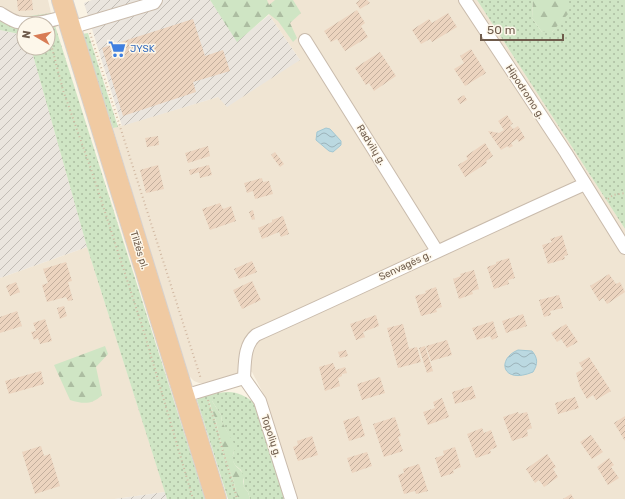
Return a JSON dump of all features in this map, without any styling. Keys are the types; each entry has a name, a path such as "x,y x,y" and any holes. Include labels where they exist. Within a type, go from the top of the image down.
{"highway":[{"name":"Tilžės pl.","path":"71,17 216,499"}],"street":[{"path":"0,13 16,21 30,23 45,22 154,3 156,0"},
{"name":"Hipodromo g.","path":"465,0 585,184"},
{"name":"Radvilų g.","path":"305,40 437,251"},
{"path":"585,184 625,248"},
{"name":"Senvagės g.","path":"244,378 246,351 250,340 256,334 334,300 437,251 585,184"},
{"path":"184,396 244,378"},
{"name":"Topolių g.","path":"244,378 260,401 291,499"}],"path":[{"path":"71,17 204,390 237,499"},
{"path":"54,56 63,90 93,175 144,332 193,499"},
{"path":"598,205 613,195 625,193"}],"shaded area":[{"path":"0,0 48,0 51,13 16,16 0,7"},
{"path":"92,0 210,0 237,41 269,15 300,60 227,107 218,97 122,126 84,3"},
{"path":"267,0 477,0 625,229 625,499 297,499 263,393 252,372 206,383 194,381 188,375 113,128 218,97 300,60 269,15"},
{"path":"0,30 16,33 16,56 33,56 87,247 0,278"},
{"path":"87,247 165,492 115,499 0,499 0,278"},
{"path":"165,492 167,499 115,499"}],"green space":[{"path":"210,0 267,0 269,5 275,0 293,0 301,13 290,23 297,38 293,42 278,21 269,14 237,42"},
{"path":"477,0 533,0 532,18 542,32 552,32 567,14 567,0 625,0 625,229"},
{"path":"533,0 567,0 568,14 552,32 542,32 532,18"},
{"path":"0,7 16,16 16,33 0,30"},
{"path":"51,13 52,16 30,16"},
{"path":"56,29 205,499 167,499 87,247 33,56 56,56"},
{"path":"88,33 118,127 113,128 82,34"},
{"path":"105,346 108,354 96,367 102,395 95,401 87,403 70,400 54,365"},
{"path":"228,392 242,395 254,403 286,499 250,499 248,492 243,486 244,481 241,470 235,465 232,459 235,447 222,422 221,415 212,401 209,402 216,421 224,457 233,479 238,499 228,499 197,400 208,395"},
{"path":"209,401 212,401 221,415 222,422 236,447 233,455 234,464 242,472 244,480 243,486 248,492 250,499 238,499 233,479 224,457 216,421"}],"water":[{"path":"326,128 330,129 341,141 341,145 333,152 329,151 316,140 317,132"},
{"path":"518,350 532,351 537,361 533,372 523,375 514,375 509,373 506,369 505,364 507,359 511,354"}],"building":[{"path":"17,0 32,0 33,10 18,11"},
{"path":"360,0 367,0 370,3 360,9 356,3"},
{"path":"357,10 365,23 361,26 368,37 345,51 337,39 331,42 324,31"},
{"path":"448,13 457,27 432,42 430,39 421,44 412,30 429,19 432,23"},
{"path":"193,19 205,56 223,50 230,71 193,82 196,92 123,116 102,48"},
{"path":"471,49 486,73 465,86 454,69 464,63 460,56"},
{"path":"380,52 396,76 374,91 369,83 366,85 355,68"},
{"path":"464,95 467,100 460,104 457,99"},
{"path":"507,115 513,124 510,125 513,129 518,126 525,138 519,142 517,139 511,143 513,146 509,148 508,146 501,150 488,131 499,133 504,130 498,121"},
{"path":"158,136 159,145 147,147 145,138"},
{"path":"485,143 493,156 486,161 487,163 465,177 458,165 468,159 466,156"},
{"path":"208,146 210,156 188,163 185,153"},
{"path":"275,152 284,164 280,167 271,155"},
{"path":"158,165 164,189 146,193 140,170"},
{"path":"209,165 212,175 200,178 199,172 190,175 189,170"},
{"path":"262,178 263,182 269,181 273,194 255,199 253,191 247,193 244,183"},
{"path":"220,203 223,209 231,206 236,221 210,230 202,209"},
{"path":"253,210 255,219 252,220 249,212"},
{"path":"283,216 289,234 281,237 279,232 262,239 258,228"},
{"path":"562,235 568,255 564,256 565,259 548,264 542,245 552,242 550,239"},
{"path":"509,258 515,278 508,280 509,284 494,289 487,267 496,264 496,262"},
{"path":"252,261 257,272 239,279 234,269"},
{"path":"66,262 72,281 68,282 73,300 68,301 66,297 47,302 42,285 48,283 43,269"},
{"path":"474,270 479,289 472,291 473,294 459,299 453,279 461,276 460,274"},
{"path":"609,274 616,284 620,282 625,292 607,304 603,298 599,301 590,286"},
{"path":"252,281 261,300 242,309 233,290"},
{"path":"16,282 20,292 10,296 6,286"},
{"path":"436,287 442,307 436,309 437,312 421,316 415,296 426,293 425,291"},
{"path":"559,295 563,308 550,311 551,315 544,317 539,300"},
{"path":"64,306 67,316 60,319 57,308"},
{"path":"17,311 22,326 0,333 0,317"},
{"path":"523,314 527,326 506,333 502,321"},
{"path":"376,315 379,326 363,332 365,337 356,340 350,324"},
{"path":"45,319 52,341 40,344 38,338 34,340 31,332 36,331 33,323"},
{"path":"493,321 498,337 492,340 490,336 477,340 472,328"},
{"path":"403,324 409,349 417,347 421,362 398,368 387,328"},
{"path":"566,324 578,342 567,348 561,339 557,342 551,333"},
{"path":"447,340 452,355 431,361 426,346"},
{"path":"425,346 433,371 427,373 419,348"},
{"path":"346,350 348,356 340,358 338,352"},
{"path":"589,357 611,391 596,400 593,395 587,399 580,387 576,373 583,369 579,363"},
{"path":"333,363 336,370 345,367 347,373 342,374 342,376 338,378 340,386 325,391 319,367"},
{"path":"41,371 44,384 9,394 5,381"},
{"path":"380,377 385,393 362,400 357,384"},
{"path":"472,386 476,398 455,404 452,392"},
{"path":"575,397 579,408 558,414 555,403"},
{"path":"442,398 449,417 428,425 423,412 435,408 433,402"},
{"path":"518,412 519,414 527,412 532,428 527,430 528,436 512,441 503,417"},
{"path":"359,416 365,436 349,441 343,421"},
{"path":"625,416 625,441 614,423"},
{"path":"395,417 401,436 398,437 403,451 384,457 373,424"},
{"path":"482,428 484,433 491,430 497,447 490,450 491,453 476,458 467,434"},
{"path":"591,435 603,452 592,459 580,442"},
{"path":"312,436 318,455 298,461 293,447 298,445 297,441"},
{"path":"41,446 44,456 50,454 60,486 35,494 22,452"},
{"path":"455,447 461,467 453,470 454,473 441,477 435,458 444,455 443,451"},
{"path":"367,452 372,466 352,473 347,458"},
{"path":"547,454 556,467 553,469 558,477 544,487 539,480 535,483 526,469"},
{"path":"609,458 614,465 611,467 619,478 608,485 597,467"},
{"path":"419,464 428,491 416,494 415,491 404,494 398,475 404,473 403,469"},
{"path":"571,494 574,499 563,499"}],"place":[{"name":"JYSK","path":"117,49"}]}
